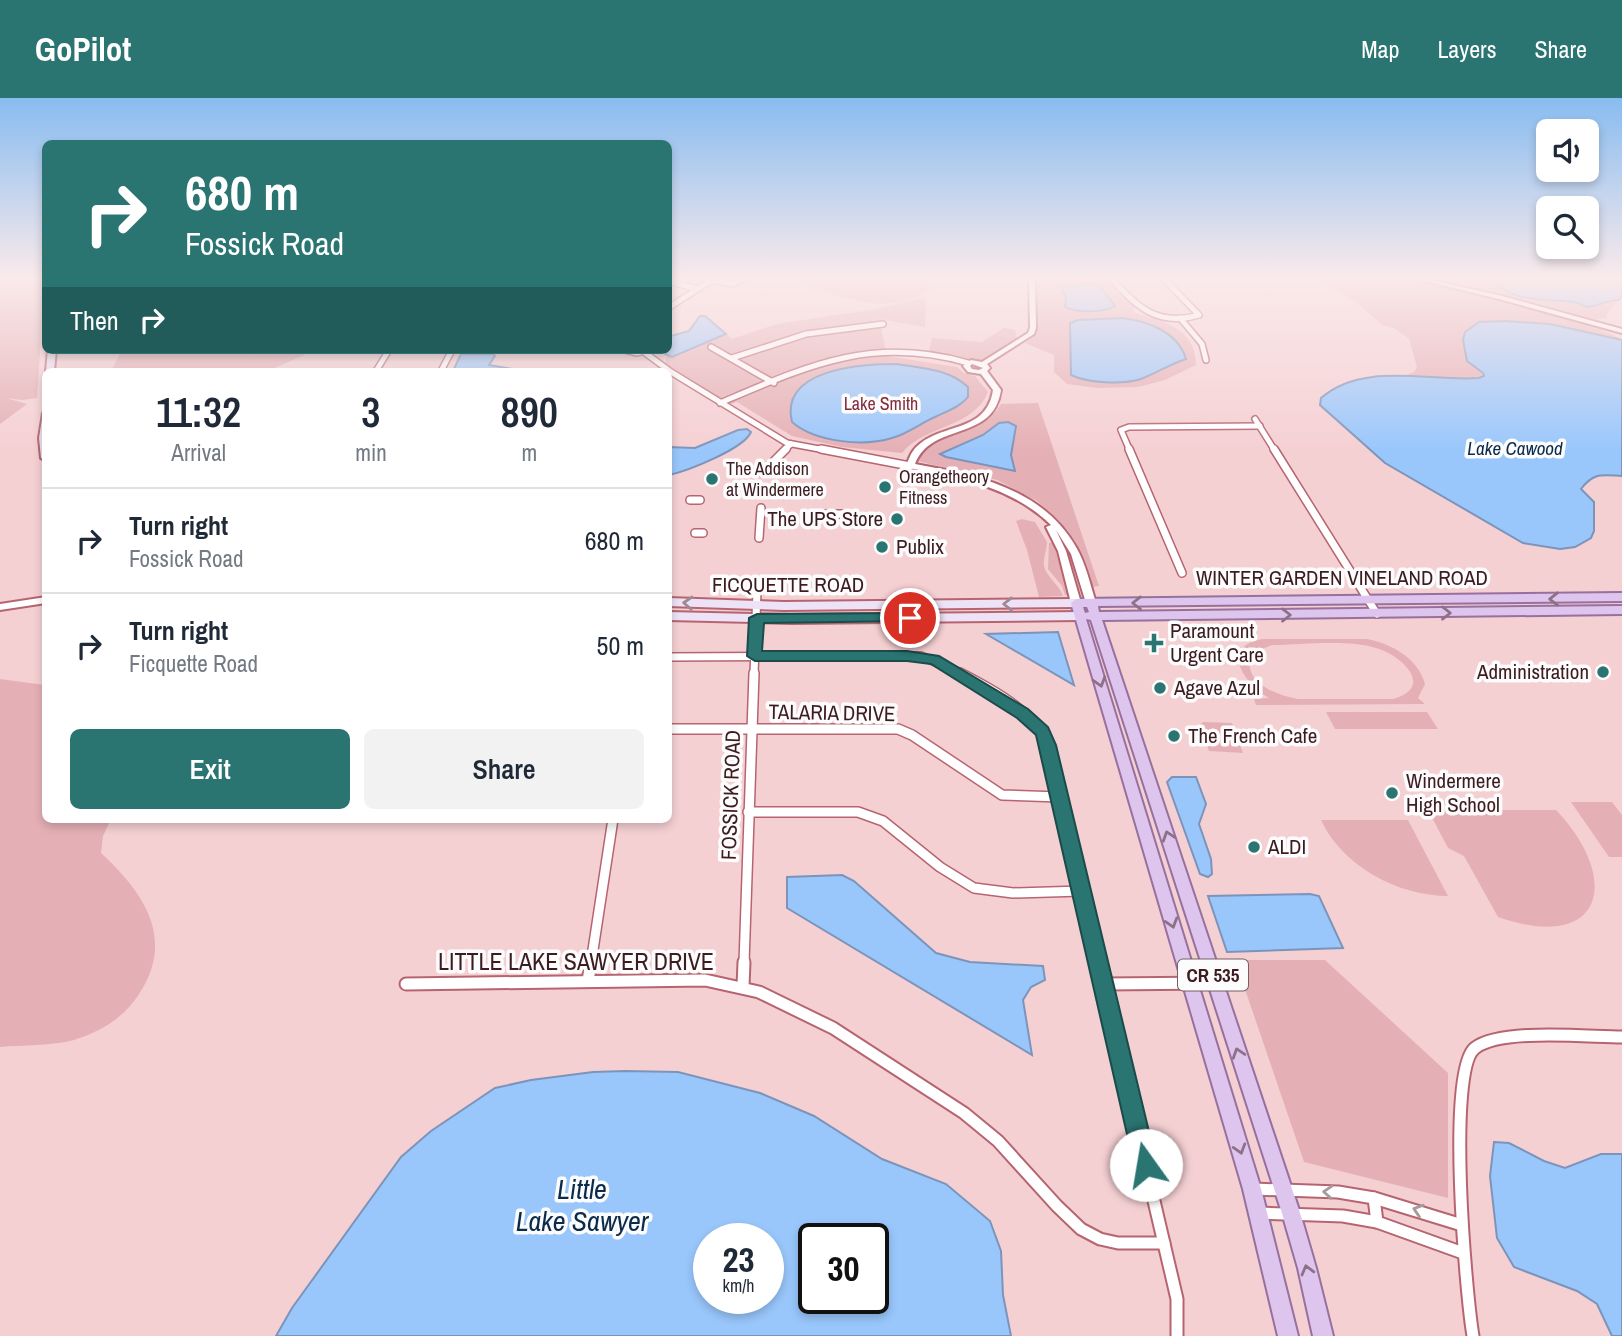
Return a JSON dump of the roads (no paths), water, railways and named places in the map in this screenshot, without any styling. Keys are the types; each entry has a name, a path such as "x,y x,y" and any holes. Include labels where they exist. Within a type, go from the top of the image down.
{"main road":[{"name":"WINTER GARDEN VINELAND ROAD","path":"1086,610 1369,601 1622,597"},
{"name":"FICQUETTE ROAD","path":"672,602 1086,610"},
{"name":"WINTER GARDEN VINELAND ROAD","path":"1086,610 1377,614 1622,610"},
{"name":"FICQUETTE ROAD","path":"672,616 757,618 1086,610"},
{"name":"CR 535","path":"1086,610 1189,982 1252,1189 1288,1336"},
{"name":"CR 535","path":"1086,610 1216,983 1291,1213 1323,1336"}],"street":[{"path":"732,358 799,336"},
{"path":"720,403 825,360 861,353 919,352 968,363 967,369 983,367 1028,336"},
{"path":"1195,336 1202,344 1206,360"},
{"path":"714,346 774,383"},
{"path":"649,354 665,368"},
{"path":"910,466 921,447 984,417 993,408 997,400 997,390 983,367"},
{"path":"672,374 769,435 791,444 966,476 1032,507 1055,524 1072,548 1086,610"},
{"path":"1255,419 1377,614"},
{"path":"1182,573 1121,430 1129,427 1260,426"},
{"path":"762,473 791,444"},
{"path":"690,500 700,500"},
{"path":"1032,507 1052,529 1086,610"},
{"path":"759,538 761,508"},
{"path":"822,514 844,514"},
{"name":"FOSSICK ROAD","path":"743,986 757,590"},
{"path":"0,607 42,601"},
{"path":"672,657 921,656 947,665 1023,714 1042,732 1048,745 1177,1299 1177,1336"},
{"name":"TALARIA DRIVE","path":"672,729 898,729 912,735 1002,795 1060,797"},
{"path":"748,812 870,814 883,821 960,881 974,888 992,892 1082,891"},
{"path":"588,981 612,823"},
{"name":"LITTLE LAKE SAWYER DRIVE","path":"406,984 705,980 743,986 778,997 812,1015 973,1119 998,1141 1088,1235 1122,1244 1164,1243"},
{"path":"1104,984 1216,983"},
{"path":"1473,1336 1466,1297 1463,1253 1461,1090 1465,1066 1473,1049 1489,1040 1511,1036 1622,1037"},
{"path":"1252,1189 1283,1189 1374,1198 1462,1225"},
{"path":"1374,1198 1377,1222"},
{"path":"1258,1213 1343,1216 1377,1222 1463,1253"}],"water":[{"path":"672,336 722,336 672,357 665,354 672,354"},
{"path":"1070,336 1170,336 1186,359 1133,381 1096,381 1071,375"},
{"name":"Lake Cawood","path":"1464,336 1603,336 1622,340 1622,476 1594,477 1581,489 1594,502 1594,531 1591,538 1575,547 1560,549 1523,543 1385,463 1320,405 1321,398 1338,387 1376,376 1484,376 1467,361"},
{"path":"461,354 493,354 495,356 489,365 507,368 454,368"},
{"name":"Lake Smith","path":"896,364 952,376 968,387 968,397 957,406 909,431 880,441 854,442 826,438 792,422 791,404 798,391 810,380 844,368"},
{"path":"1008,422 1016,426 1011,455 1015,471 940,454 983,435 999,423"},
{"path":"747,429 751,432 746,439 727,452 672,474 672,447 695,448 738,430"},
{"path":"1058,632 1074,685 986,634"},
{"path":"1172,777 1196,777 1206,804 1199,824 1211,859 1212,874 1208,877 1200,874 1167,782"},
{"path":"842,875 854,881 936,953 970,962 1043,966 1045,980 1031,987 1023,1000 1032,1055 787,908 787,877"},
{"path":"1208,896 1319,896 1343,948 1227,952"},
{"name":"Little Lake Sawyer","path":"593,1072 678,1072 760,1093 814,1116 882,1159 946,1184 990,1221 1001,1251 1003,1295 1011,1336 276,1336 292,1308 401,1157 431,1131 495,1088"},
{"path":"1494,1142 1509,1143 1544,1161 1565,1168 1601,1154 1622,1154 1622,1336 1612,1336 1597,1304 1577,1291 1514,1267 1497,1238 1490,1176"}],"place":[{"name":"The Addison at Windermere","path":"712,479"},
{"name":"Orangetheory Fitness","path":"885,487"},
{"name":"The UPS Store","path":"897,519"},
{"name":"Publix","path":"882,547"},
{"name":"Paramount Urgent Care","path":"1154,643"},
{"name":"Administration","path":"1603,672"},
{"name":"Agave Azul","path":"1160,688"},
{"name":"The French Cafe","path":"1174,736"},
{"name":"Windermere High School","path":"1392,793"},
{"name":"ALDI","path":"1254,847"}]}
